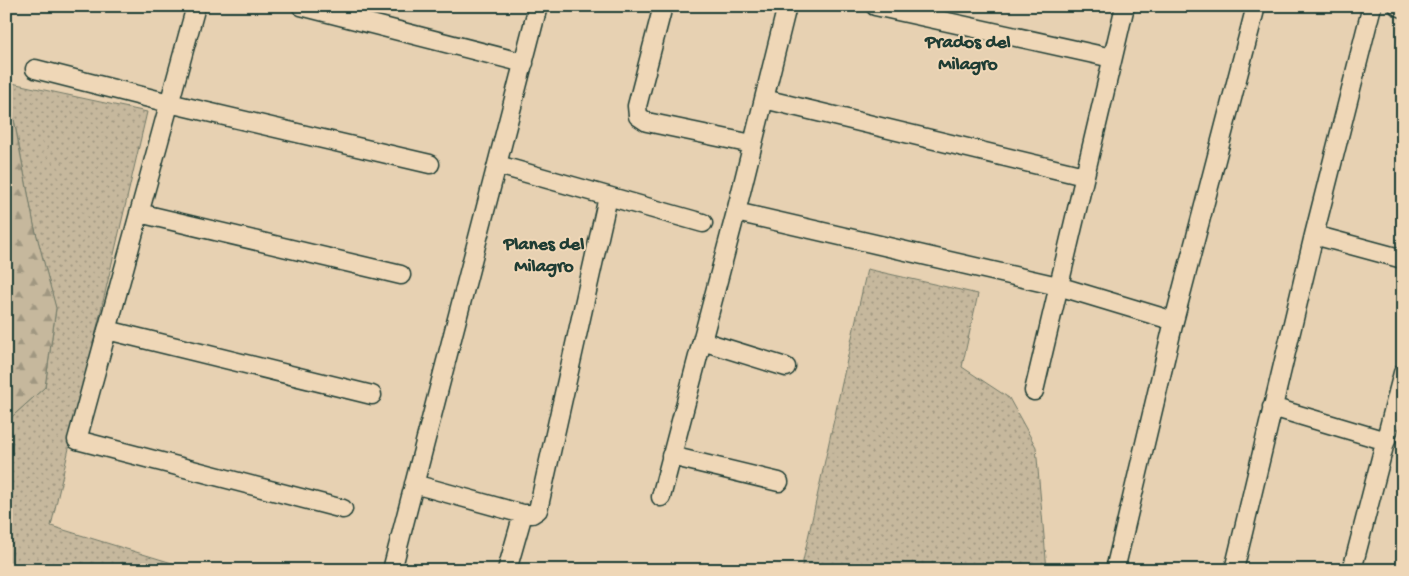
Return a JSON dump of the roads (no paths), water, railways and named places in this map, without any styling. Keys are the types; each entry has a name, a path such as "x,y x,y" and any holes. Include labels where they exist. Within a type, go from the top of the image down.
{"street":[{"path":"196,6 77,440 343,508"},
{"path":"302,6 524,63"},
{"path":"392,570 538,6"},
{"path":"663,6 637,106 638,116 647,122 752,144"},
{"path":"661,497 736,212 786,6"},
{"path":"875,6 1112,58"},
{"path":"1034,391 1125,6"},
{"path":"1115,570 1174,320 1256,6"},
{"path":"1234,570 1314,235 1372,6"},
{"path":"1398,6 1403,8"},
{"path":"35,69 169,103 430,164"},
{"path":"764,99 1084,176"},
{"path":"498,165 703,222"},
{"path":"414,484 523,514 532,514 538,510 608,197"},
{"path":"736,212 1058,286 1174,320"},
{"path":"139,213 400,275"},
{"path":"1314,235 1403,259"},
{"path":"107,330 372,395"},
{"path":"702,342 786,367"},
{"path":"1352,570 1403,373"},
{"path":"1272,408 1386,441"},
{"path":"671,456 779,482"},
{"path":"507,570 523,514"}],"district":[{"name":"Prados del Milagro","path":"968,54"},
{"name":"Planes del Milagro","path":"544,256"}]}
